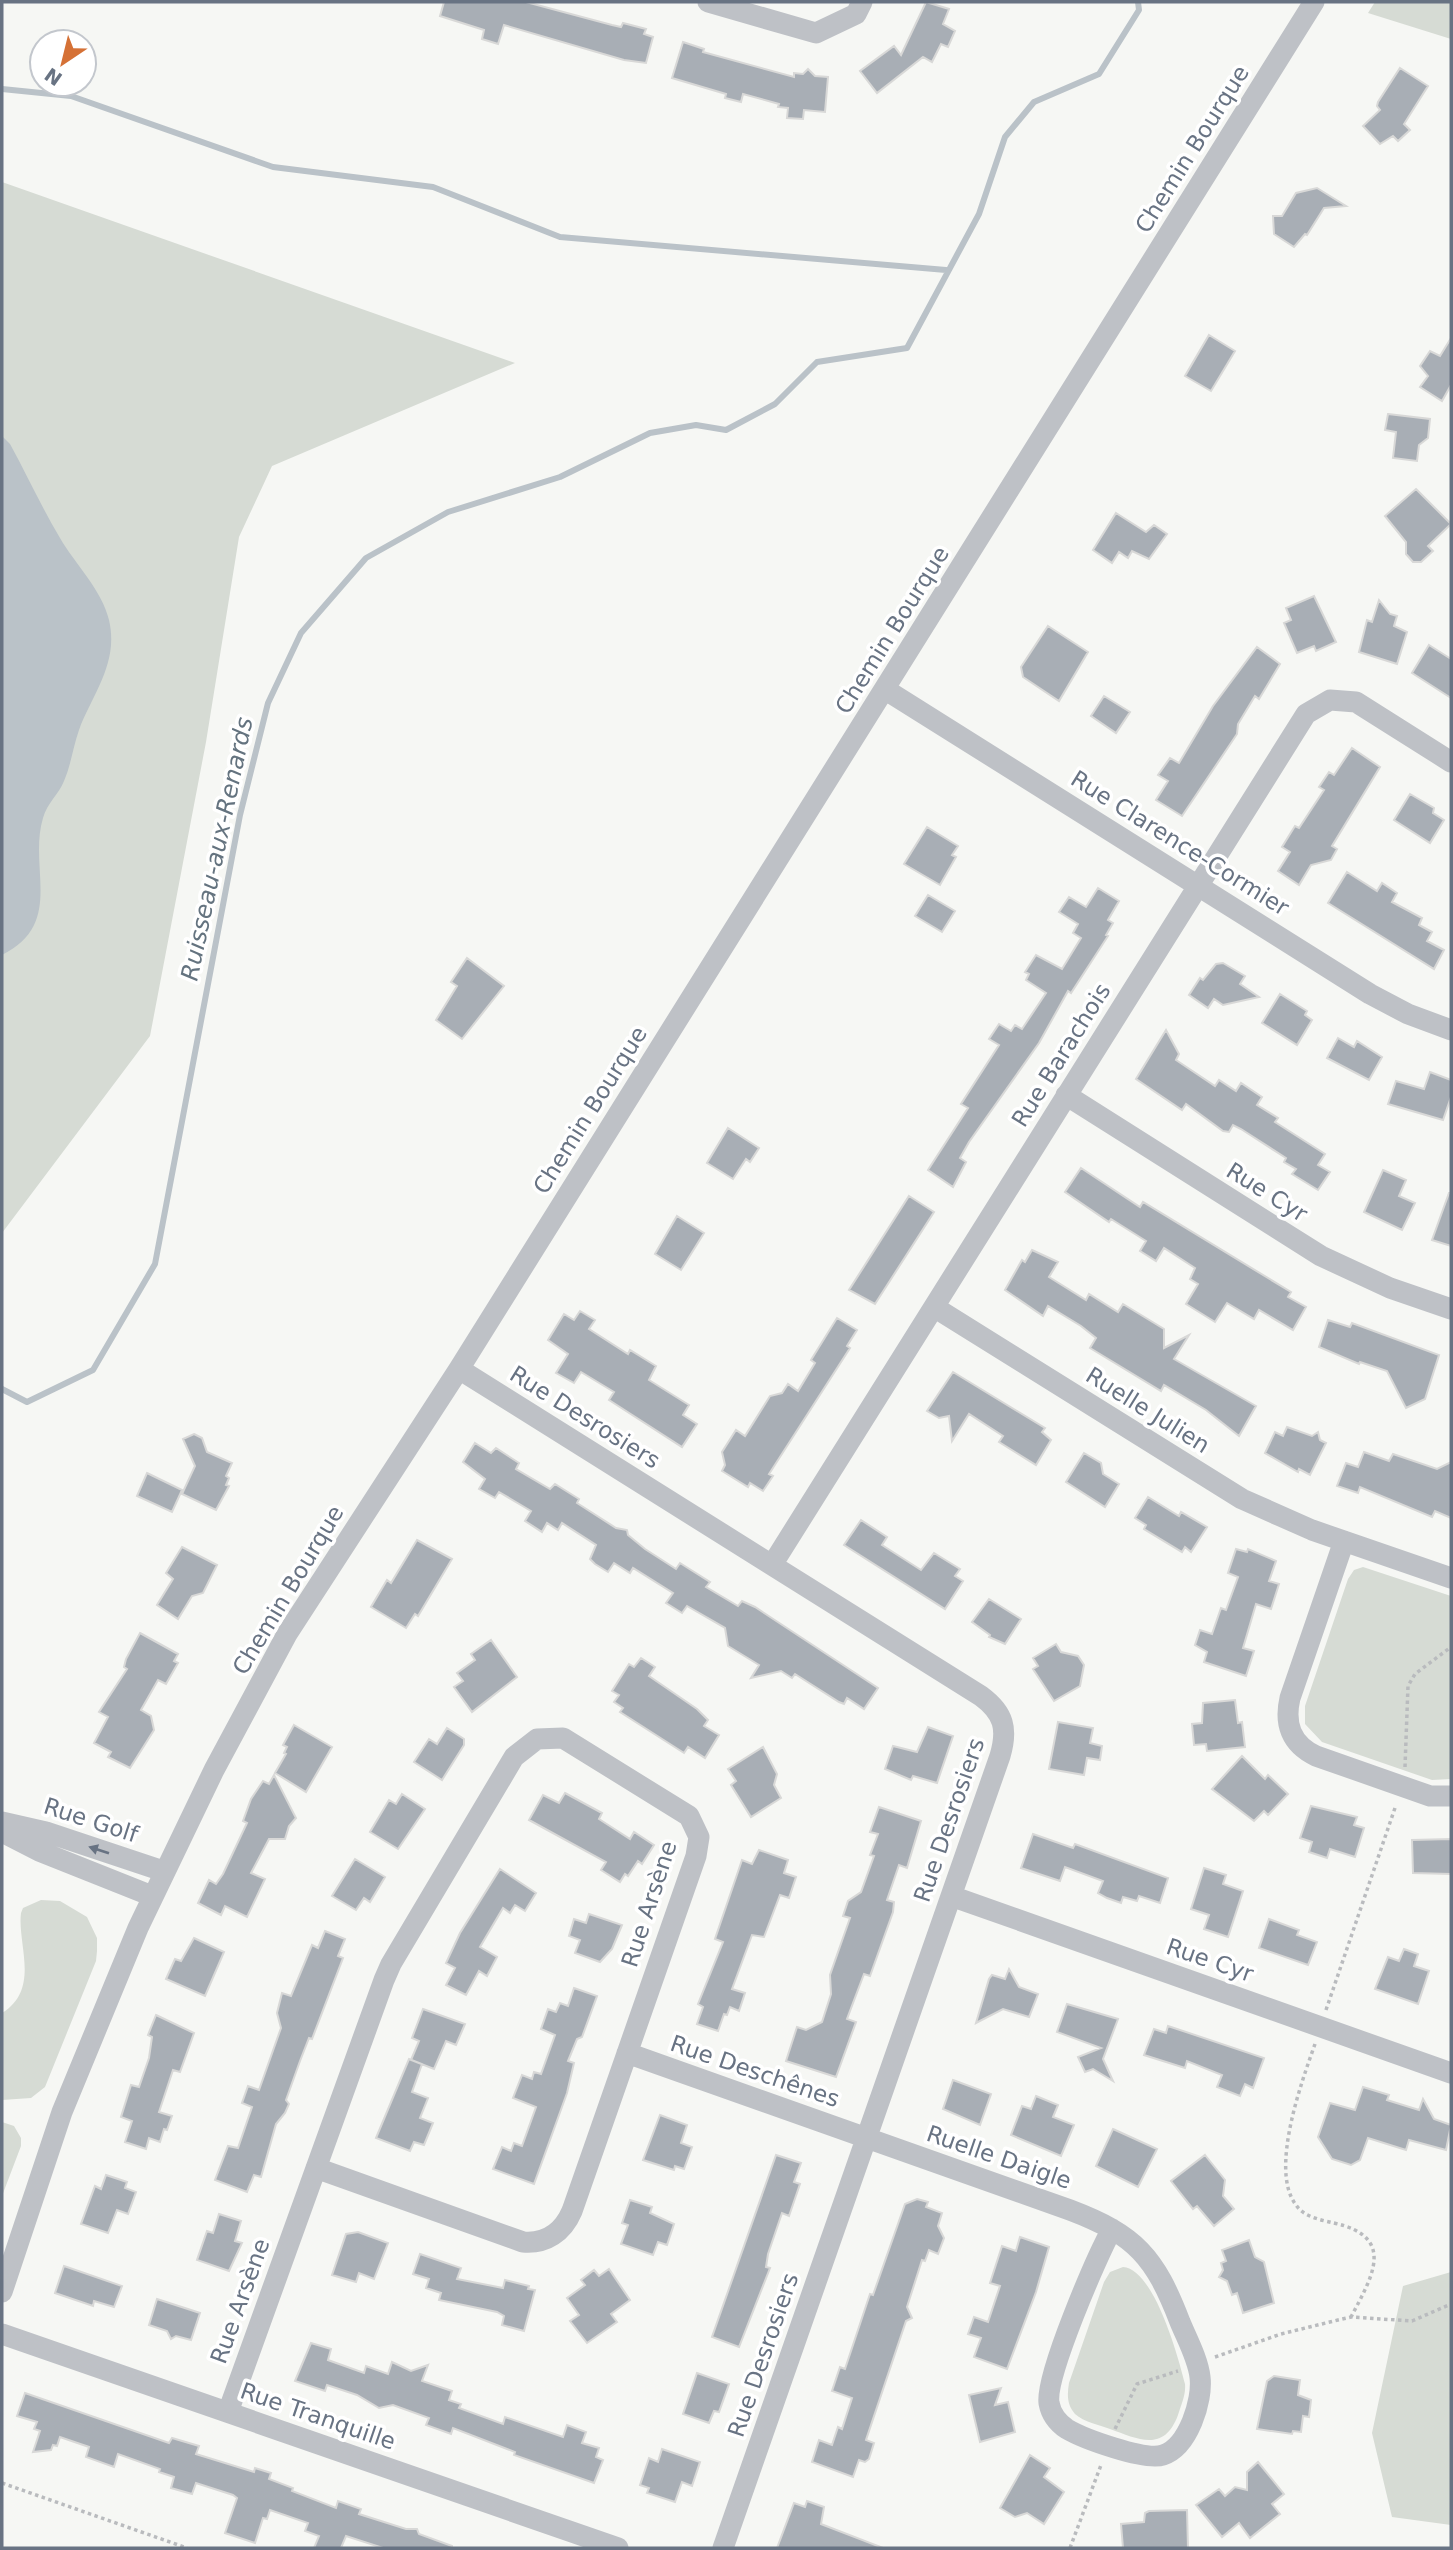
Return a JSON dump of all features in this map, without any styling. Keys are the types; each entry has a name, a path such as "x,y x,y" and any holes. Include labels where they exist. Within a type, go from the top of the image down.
{"street":[{"path":"708,2 816,33 856,13 862,2"},
{"name":"Chemin Bourque","path":"2,2292 62,2112 152,1896 287,1634 459,1369 1314,2"},
{"name":"Rue Clarence-Cormier","path":"886,690 1381,1000 1451,1030"},
{"name":"Rue Barachois","path":"772,1565 1300,722 1321,703 1338,699 1356,702 1451,762"},
{"name":"Rue Cyr","path":"1066,1095 1321,1256 1390,1288 1451,1309"},
{"name":"Ruelle Julien","path":"934,1307 1223,1488 1279,1517 1451,1578"},
{"name":"Rue Desrosiers","path":"459,1369 981,1696 1002,1718 1005,1734 1000,1756 723,2548"},
{"path":"1344,1541 1290,1698 1288,1725 1296,1742 1308,1752 1430,1796 1451,1796"},
{"name":"Rue Arsène","path":"228,2413 316,2168 384,1980 400,1946 514,1756 537,1739 554,1737 571,1741 682,1810 697,1830 696,1856 572,2211 557,2232 544,2241 531,2243 514,2240 316,2168"},
{"name":"Rue Golf","path":"2,1822 46,1832 163,1871"},
{"name":"Rue Golf","path":"2,1832 39,1851 152,1896"},
{"name":"Rue Cyr","path":"951,1896 1451,2073"},
{"name":"Rue Deschênes","path":"627,2053 867,2138"},
{"name":"Ruelle Daigle","path":"867,2138 1070,2210 1112,2229 1135,2245 1160,2273 1200,2377 1199,2397 1187,2431 1175,2448 1163,2455 1147,2456 1067,2429 1056,2419 1049,2397 1089,2274 1112,2229"},
{"name":"Rue Tranquille","path":"2,2334 618,2548"}],"path":[{"path":"1351,2317 1376,2266 1372,2246 1360,2231 1312,2217 1298,2208 1291,2196 1287,2176 1287,2145 1320,2027 1368,1894 1401,1786 1406,1760 1408,1686 1415,1674 1451,1647"},
{"path":"1070,2548 1109,2444 1130,2393 1137,2384 1281,2334 1351,2317 1412,2321 1451,2304"},
{"path":"2,2483 187,2548"}],"shaded area":[{"path":"1375,2 1451,2 1451,39 1368,13"},
{"path":"2,182 515,363 272,466 239,537 206,742 150,1036 2,1233"},
{"path":"2,436 10,444 66,548 106,609 111,636 108,664 79,730 64,781 43,818 39,856 39,911 33,928 21,942 2,955"},
{"path":"1363,1567 1451,1596 1451,1779 1432,1780 1322,1742 1305,1724 1305,1706 1348,1579 1354,1570"},
{"path":"41,1900 60,1901 87,1917 97,1938 96,1961 45,2087 31,2098 2,2100 2,2013 14,2003 21,1992 24,1979 21,1913 23,1908"},
{"path":"2,2122 14,2126 21,2138 21,2146 2,2196"},
{"path":"1123,2267 1134,2271 1145,2282 1154,2298 1177,2354 1185,2384 1178,2415 1172,2427 1158,2439 1140,2439 1087,2421 1075,2414 1068,2400 1069,2383 1104,2282 1110,2272"},
{"path":"1451,2272 1451,2525 1392,2517 1372,2433 1403,2286"}],"building":[{"path":"444,2 526,2 612,25 621,27 623,23 646,29 644,34 653,37 646,63 624,60 504,25 498,44 482,39 484,30 440,16"},
{"path":"926,2 949,9 943,24 955,31 948,47 941,44 932,62 923,57 877,93 860,71 894,46 901,55"},
{"path":"683,42 704,49 703,52 794,77 794,73 803,74 808,69 815,76 828,77 825,112 804,110 803,119 787,118 788,108 778,107 779,104 743,94 741,102 725,98 726,94 672,78"},
{"path":"1400,68 1428,86 1404,124 1410,130 1398,141 1393,136 1380,144 1363,126 1380,110 1378,102"},
{"path":"1317,188 1346,206 1324,208 1307,235 1294,247 1274,234 1273,216 1282,216 1296,193"},
{"path":"1209,335 1235,351 1211,391 1185,376"},
{"path":"1451,338 1451,385 1442,401 1420,387 1428,376 1420,366 1430,351 1440,356"},
{"path":"1388,414 1430,419 1428,438 1419,445 1417,461 1393,458 1396,432 1385,430"},
{"path":"1416,489 1451,524 1428,546 1433,551 1421,562 1413,562 1406,554 1406,542 1385,516"},
{"path":"1116,513 1146,532 1154,525 1167,534 1149,559 1132,551 1128,558 1119,552 1112,563 1093,550"},
{"path":"1314,596 1336,642 1316,651 1314,646 1297,653 1284,623 1291,620 1286,608"},
{"path":"1379,600 1390,614 1397,616 1394,626 1407,632 1397,664 1359,652 1367,620 1372,622"},
{"path":"1048,626 1088,652 1059,701 1023,677 1021,667"},
{"path":"1429,645 1451,659 1451,698 1412,673"},
{"path":"1257,647 1280,664 1259,699 1255,696 1238,724 1237,734 1182,816 1156,800 1168,781 1158,775 1170,758 1179,763 1213,706"},
{"path":"1104,696 1130,712 1116,733 1091,716"},
{"path":"1352,748 1380,767 1332,846 1337,849 1331,860 1311,865 1299,885 1278,871 1290,852 1282,847 1295,826 1299,828 1324,790 1319,787 1329,772 1334,775"},
{"path":"1410,794 1434,808 1433,813 1444,820 1430,843 1394,820"},
{"path":"927,827 958,846 952,855 956,857 940,885 904,864"},
{"path":"1347,872 1377,891 1382,883 1397,893 1392,902 1422,918 1419,925 1432,932 1427,941 1444,950 1434,969 1328,903"},
{"path":"1098,888 1119,901 1108,920 1113,923 1106,935 1108,936 1071,993 1068,991 1039,1043 969,1142 960,1158 966,1162 953,1187 928,1170 968,1108 961,1104 999,1045 989,1039 999,1024 1011,1031 1015,1025 1022,1029 1046,993 1026,980 1029,974 1025,972 1036,955 1062,969 1081,938 1073,933 1078,924 1059,912 1069,897 1086,907"},
{"path":"928,895 955,911 942,932 915,916"},
{"path":"467,958 504,986 462,1039 436,1020 457,986 451,982"},
{"path":"1223,963 1245,976 1240,984 1259,997 1223,1005 1214,999 1208,1008 1189,995 1200,978 1203,980 1216,964"},
{"path":"1280,994 1307,1011 1305,1015 1312,1020 1297,1045 1262,1023"},
{"path":"1166,1030 1179,1054 1176,1060 1215,1086 1219,1080 1236,1091 1241,1083 1262,1097 1257,1105 1278,1118 1275,1122 1325,1154 1318,1165 1330,1172 1318,1190 1292,1174 1296,1169 1284,1162 1286,1158 1241,1129 1233,1125 1229,1132 1223,1131 1186,1104 1182,1110 1136,1079"},
{"path":"1338,1038 1354,1047 1357,1041 1382,1057 1369,1080 1327,1058"},
{"path":"1430,1072 1451,1080 1451,1097 1443,1120 1388,1104 1396,1081 1424,1089"},
{"path":"728,1128 759,1148 750,1162 746,1159 733,1179 707,1163"},
{"path":"1081,1168 1140,1207 1143,1202 1291,1292 1288,1297 1306,1307 1293,1330 1259,1310 1254,1319 1227,1303 1215,1322 1186,1304 1198,1284 1190,1279 1195,1268 1164,1248 1156,1261 1140,1251 1146,1241 1111,1219 1109,1222 1065,1192"},
{"path":"1383,1170 1406,1180 1399,1196 1415,1203 1402,1230 1364,1212"},
{"path":"1451,1193 1451,1246 1432,1240"},
{"path":"909,1196 934,1212 875,1304 849,1290"},
{"path":"677,1216 704,1233 681,1270 655,1254"},
{"path":"1032,1250 1058,1262 1049,1277 1086,1300 1089,1294 1118,1312 1123,1304 1164,1329 1164,1348 1189,1335 1174,1359 1256,1406 1239,1436 1206,1410 1164,1385 1161,1391 1090,1348 1096,1338 1081,1326 1048,1306 1043,1316 1005,1290 1022,1260 1025,1262"},
{"path":"580,1311 595,1320 589,1329 628,1354 630,1350 656,1366 649,1380 689,1405 683,1415 697,1424 682,1447 609,1400 614,1392 581,1372 574,1383 556,1373 568,1354 548,1340 564,1314 574,1320"},
{"path":"837,1318 857,1330 847,1346 850,1348 769,1474 773,1476 763,1491 750,1483 748,1487 722,1471 725,1465 722,1452 736,1430 745,1436 770,1396 782,1393 788,1384 798,1391 815,1363 811,1360"},
{"path":"1328,1320 1350,1327 1352,1323 1439,1355 1425,1399 1406,1408 1387,1371 1360,1362 1359,1364 1319,1347"},
{"path":"953,1372 1045,1428 1042,1432 1051,1440 1036,1465 999,1442 1003,1436 969,1414 952,1441 949,1416 939,1418 927,1411"},
{"path":"1287,1427 1312,1436 1318,1432 1320,1440 1326,1443 1310,1475 1299,1469 1298,1472 1265,1453 1275,1432 1283,1436"},
{"path":"194,1434 202,1438 207,1452 232,1463 226,1476 229,1478 226,1485 229,1486 216,1510 182,1494 195,1466 183,1439"},
{"path":"475,1443 491,1453 496,1448 519,1463 516,1469 550,1489 555,1484 579,1499 577,1503 616,1528 627,1530 628,1535 645,1549 676,1569 680,1563 710,1582 706,1587 738,1606 742,1601 755,1607 878,1688 864,1709 847,1698 844,1704 839,1702 795,1674 792,1678 781,1671 751,1678 759,1665 728,1646 725,1628 687,1606 682,1613 666,1603 673,1593 633,1568 630,1573 614,1563 608,1572 595,1564 590,1559 596,1545 562,1523 558,1530 547,1523 542,1532 525,1521 531,1511 499,1492 495,1498 479,1489 485,1479 463,1462"},
{"path":"1364,1452 1389,1461 1393,1454 1437,1469 1451,1462 1451,1518 1435,1511 1432,1517 1360,1487 1358,1493 1337,1486 1346,1463 1358,1467"},
{"path":"1084,1453 1101,1463 1103,1474 1119,1484 1105,1507 1066,1482"},
{"path":"147,1473 182,1490 172,1512 137,1496"},
{"path":"1148,1497 1179,1516 1181,1512 1207,1527 1191,1552 1185,1547 1182,1552 1144,1529 1146,1525 1135,1518"},
{"path":"861,1520 887,1537 882,1545 921,1570 934,1553 960,1569 955,1576 963,1581 945,1609 844,1545"},
{"path":"417,1540 452,1559 418,1616 415,1614 406,1628 371,1607 387,1580 391,1583"},
{"path":"182,1547 217,1565 203,1593 192,1596 178,1619 157,1605 173,1579 166,1573"},
{"path":"1236,1549 1247,1552 1248,1549 1276,1561 1269,1581 1279,1584 1271,1609 1256,1604 1243,1648 1254,1651 1246,1676 1204,1662 1207,1652 1195,1645 1200,1630 1212,1634 1221,1608 1226,1610 1238,1577 1228,1573"},
{"path":"989,1599 1021,1619 1005,1644 989,1637 990,1635 972,1622"},
{"path":"140,1633 178,1654 174,1661 178,1663 166,1684 158,1680 141,1710 151,1716 154,1730 130,1768 108,1757 111,1752 94,1743 108,1717 99,1712 127,1669 124,1667 126,1659"},
{"path":"491,1640 517,1677 472,1712 454,1687 463,1681 457,1673 475,1660 471,1654"},
{"path":"1056,1644 1061,1652 1078,1656 1084,1665 1080,1686 1054,1701 1033,1669 1038,1666 1033,1658"},
{"path":"641,1658 655,1667 649,1676 697,1709 708,1720 704,1726 719,1735 705,1758 688,1747 684,1753 620,1712 623,1708 614,1702 619,1695 612,1691 629,1664 634,1667"},
{"path":"1235,1700 1238,1723 1242,1722 1245,1747 1207,1751 1206,1744 1194,1745 1192,1724 1202,1723 1203,1703"},
{"path":"1058,1722 1093,1728 1090,1743 1102,1746 1100,1760 1087,1758 1084,1775 1049,1769"},
{"path":"294,1725 332,1747 306,1792 275,1773 286,1754 284,1753 287,1747 283,1745"},
{"path":"928,1727 953,1736 937,1783 913,1776 911,1780 885,1769 893,1746 917,1752"},
{"path":"447,1728 464,1739 464,1745 442,1780 414,1762 429,1739 437,1744"},
{"path":"763,1747 777,1774 774,1785 781,1798 751,1817 731,1785 736,1781 728,1769"},
{"path":"1242,1756 1265,1779 1268,1775 1288,1794 1268,1815 1264,1811 1254,1821 1212,1789"},
{"path":"274,1775 296,1818 289,1826 285,1839 269,1839 251,1873 265,1879 247,1917 225,1906 221,1915 198,1903 209,1880 216,1884 223,1874 247,1823 243,1821 251,1799 263,1781 269,1784"},
{"path":"565,1793 602,1813 599,1819 630,1839 634,1832 654,1845 642,1864 638,1861 628,1876 625,1874 620,1882 601,1870 606,1862 529,1820 543,1795 559,1803"},
{"path":"402,1794 425,1809 398,1849 370,1832 389,1800 396,1804"},
{"path":"1311,1806 1357,1817 1354,1825 1364,1828 1355,1857 1330,1849 1327,1858 1309,1852 1312,1842 1300,1838"},
{"path":"879,1807 921,1821 907,1868 899,1865 887,1900 894,1902 893,1912 870,1976 864,1974 847,2019 856,2022 836,2077 786,2061 797,2027 806,2030 822,2022 831,1994 830,1975 850,1918 843,1916 848,1901 861,1892 874,1856 870,1855 878,1834 870,1832"},
{"path":"1033,1834 1073,1848 1075,1844 1168,1878 1160,1903 1139,1896 1137,1901 1123,1897 1121,1903 1107,1898 1098,1893 1103,1881 1065,1867 1060,1881 1021,1868"},
{"path":"1451,1839 1451,1874 1413,1873 1412,1840"},
{"path":"759,1850 788,1860 784,1873 796,1877 789,1898 780,1895 764,1937 752,1935 732,1989 745,1993 739,2011 730,2007 727,2015 724,2014 718,2031 697,2024 703,2007 698,2004 723,1942 715,1939 742,1860 752,1864"},
{"path":"355,1859 385,1877 370,1902 364,1898 356,1910 332,1896"},
{"path":"1204,1868 1226,1875 1223,1884 1243,1891 1228,1937 1204,1929 1209,1915 1191,1909"},
{"path":"500,1869 536,1893 525,1911 515,1905 510,1913 503,1908 480,1947 497,1957 487,1976 479,1971 466,1995 446,1985 455,1968 446,1963 460,1933"},
{"path":"589,1914 622,1925 612,1949 600,1962 575,1953 580,1940 569,1936 574,1919 586,1923"},
{"path":"1269,1919 1299,1930 1297,1935 1317,1942 1308,1965 1259,1948"},
{"path":"325,1931 345,1939 338,1956 343,1958 312,2039 309,2038 300,2061 286,2100 289,2104 276,2124 261,2177 254,2175 247,2192 215,2180 228,2146 238,2148 252,2107 242,2103 248,2086 259,2090 281,2028 277,2013 282,1993 291,1996 312,1945 318,1948"},
{"path":"194,1938 224,1952 205,1996 166,1979 175,1959 181,1961"},
{"path":"1404,1949 1418,1954 1414,1966 1429,1971 1418,2004 1375,1989 1388,1957 1399,1961"},
{"path":"1009,1969 1019,1987 1038,1994 1029,2017 1003,2009 976,2023 989,1979 992,1975 1005,1979"},
{"path":"574,1988 597,1996 582,2037 577,2039 568,2061 574,2063 567,2093 534,2184 493,2169 502,2147 511,2151 514,2143 522,2146 536,2107 513,2098 522,2075 532,2079 534,2072 541,2074 555,2035 541,2029 548,2009 556,2012 560,2003 568,2006"},
{"path":"1067,2004 1118,2019 1103,2059 1113,2081 1093,2069 1085,2072 1078,2057 1101,2048 1057,2032"},
{"path":"423,2009 465,2024 456,2045 446,2041 434,2069 411,2060 419,2041 412,2038"},
{"path":"156,2015 194,2033 180,2072 173,2070 159,2112 172,2116 167,2130 164,2129 160,2142 149,2138 146,2149 125,2142 132,2121 121,2117 131,2085 139,2087 149,2058 152,2037 148,2035"},
{"path":"1168,2026 1264,2058 1253,2088 1245,2084 1240,2096 1217,2087 1222,2075 1187,2061 1185,2068 1144,2055 1154,2029 1166,2033"},
{"path":"409,2059 422,2064 412,2092 428,2098 420,2118 433,2123 424,2145 414,2142 410,2151 376,2138"},
{"path":"953,2080 991,2094 980,2125 943,2109"},
{"path":"1363,2087 1389,2095 1387,2100 1419,2110 1423,2099 1434,2119 1451,2125 1446,2150 1409,2140 1406,2150 1368,2138 1360,2160 1351,2165 1332,2159 1318,2137 1330,2103 1355,2110"},
{"path":"1036,2096 1058,2105 1053,2117 1074,2125 1061,2156 1011,2135 1022,2106 1031,2109"},
{"path":"660,2115 687,2125 681,2143 692,2147 684,2169 675,2166 674,2170 643,2160"},
{"path":"1113,2129 1157,2149 1138,2187 1096,2166"},
{"path":"776,2155 801,2163 794,2182 800,2184 789,2216 782,2213 768,2254 766,2267 770,2268 739,2347 712,2337"},
{"path":"1205,2155 1225,2180 1223,2196 1234,2209 1214,2226 1197,2206 1193,2209 1171,2181"},
{"path":"106,2175 127,2182 125,2188 136,2192 128,2214 117,2210 108,2233 81,2224 95,2186 101,2189"},
{"path":"917,2199 928,2202 926,2207 942,2213 938,2226 944,2238 938,2254 929,2250 925,2261 922,2260 907,2307 912,2318 906,2321 866,2440 874,2443 869,2459 865,2462 859,2460 853,2477 812,2462 819,2440 832,2445 838,2427 842,2429 852,2398 832,2391 840,2367 845,2369 870,2294 873,2295 905,2204"},
{"path":"630,2200 652,2207 650,2213 674,2224 667,2245 658,2242 653,2255 621,2244 628,2225 622,2223"},
{"path":"219,2214 241,2221 235,2241 242,2243 229,2271 197,2260 207,2231 213,2233"},
{"path":"358,2232 388,2243 374,2279 359,2273 356,2282 332,2275 346,2234"},
{"path":"1020,2237 1049,2247 1036,2292 1007,2369 974,2357 981,2338 968,2334 974,2317 988,2322 1000,2286 990,2283 1002,2246 1016,2251"},
{"path":"1249,2240 1255,2257 1264,2262 1274,2303 1243,2313 1237,2293 1232,2295 1227,2281 1219,2277 1223,2270 1221,2263 1226,2261 1222,2250"},
{"path":"420,2254 461,2268 457,2279 503,2288 505,2280 535,2290 524,2331 502,2325 504,2316 497,2312 439,2300 441,2293 426,2288 429,2279 413,2274"},
{"path":"64,2266 122,2286 114,2307 94,2301 93,2306 55,2293"},
{"path":"609,2269 630,2300 611,2314 617,2322 587,2343 570,2321 579,2315 567,2298 585,2285 581,2280 594,2270 599,2276"},
{"path":"157,2299 200,2313 191,2340 176,2336 171,2339 167,2331 149,2325"},
{"path":"311,2343 331,2349 328,2360 364,2373 366,2366 388,2374 392,2362 411,2371 428,2365 422,2381 452,2391 449,2400 461,2404 459,2408 503,2424 505,2417 563,2437 567,2425 586,2432 582,2443 599,2448 596,2457 603,2460 594,2483 514,2455 515,2452 453,2428 451,2434 426,2425 429,2418 393,2405 379,2408 357,2395 327,2385 325,2391 295,2381"},
{"path":"697,2373 729,2384 719,2412 714,2411 709,2423 683,2414"},
{"path":"1274,2376 1300,2380 1298,2395 1311,2400 1309,2417 1303,2416 1301,2432 1293,2431 1292,2434 1257,2429 1267,2381"},
{"path":"1001,2388 995,2405 1008,2402 1015,2432 980,2442 969,2395"},
{"path":"25,2393 169,2443 172,2438 199,2446 196,2454 254,2472 255,2468 271,2473 269,2479 293,2488 292,2491 336,2508 338,2501 361,2509 359,2514 406,2529 417,2529 419,2534 452,2548 383,2548 346,2536 341,2548 314,2548 319,2536 305,2531 308,2523 270,2510 267,2519 263,2518 255,2543 225,2533 237,2498 233,2495 196,2483 192,2494 171,2488 174,2477 159,2472 160,2469 118,2454 114,2467 86,2457 89,2447 60,2437 57,2446 53,2445 51,2450 33,2452 40,2431 34,2429 37,2422 17,2416"},
{"path":"662,2449 700,2462 692,2486 682,2482 675,2502 647,2493 649,2488 640,2485 649,2458 658,2462"},
{"path":"1030,2455 1050,2468 1044,2477 1064,2492 1044,2524 1027,2513 1015,2517 1000,2508"},
{"path":"1258,2462 1284,2494 1272,2504 1280,2514 1250,2538 1239,2523 1222,2537 1196,2505 1219,2489 1225,2496 1235,2487 1247,2490 1247,2472"},
{"path":"807,2501 824,2507 821,2524 883,2548 777,2548 794,2503 805,2507"},
{"path":"1187,2510 1188,2548 1123,2548 1121,2524 1144,2522 1145,2513 1149,2511"}],"waterway":[{"name":"Ruisseau-aux-Renards","path":"2,1389 27,1402 93,1370 155,1264 240,815 268,703 301,633 366,558 448,512 560,477 650,433 696,425 726,430 775,404 817,362 907,348 979,214 1005,137 1034,102 1099,74 1139,10 1138,2"},
{"path":"2,89 71,96 273,167 433,187 560,237 946,270"}]}
